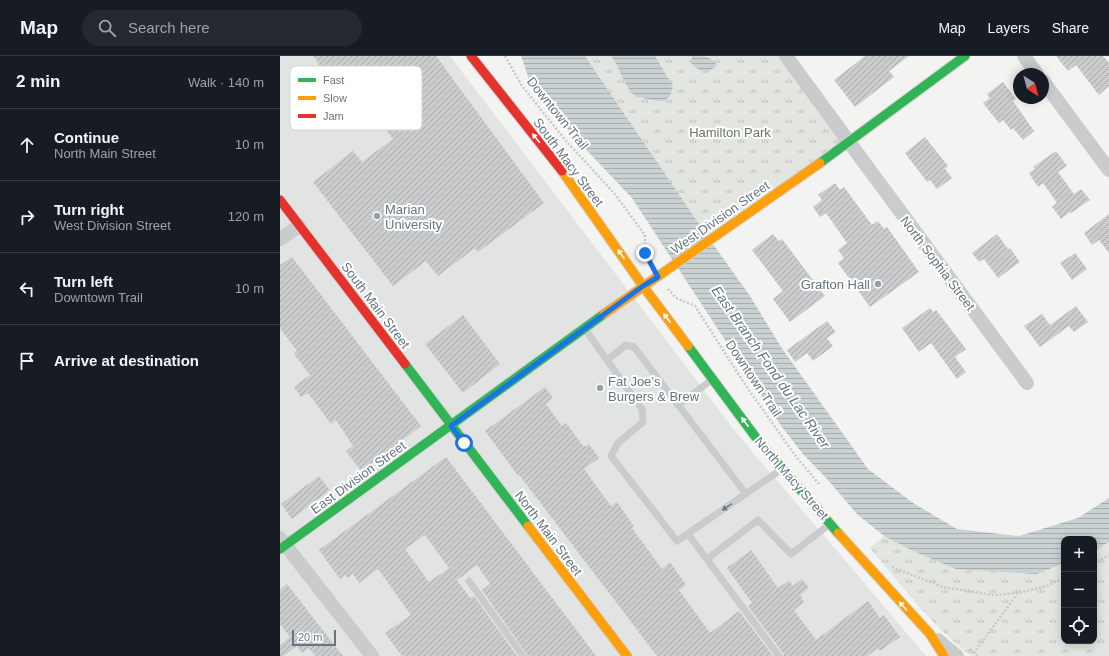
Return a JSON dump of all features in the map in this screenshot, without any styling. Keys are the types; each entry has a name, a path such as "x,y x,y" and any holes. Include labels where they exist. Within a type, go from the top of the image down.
{"street":[{"name":"South Macy Street","path":"471,56 554,160 643,286"},
{"name":"North Sophia Street","path":"786,56 1028,383"},
{"name":"West Division Street","path":"451,426 643,286 658,277 849,142 964,56"},
{"path":"1024,56 1033,68"},
{"path":"1049,89 1109,170"},
{"name":"South Main Street","path":"280,200 451,426"},
{"path":"280,239 299,226"},
{"name":"North Macy Street","path":"643,286 760,443 782,469 888,590 930,634 958,656"},
{"name":"East Division Street","path":"282,544 451,426"},
{"name":"North Main Street","path":"451,426 626,656"},
{"path":"282,544 372,656"},
{"path":"930,634 944,656"}],"lane":[{"path":"584,329 642,409 643,422 618,443 611,456 677,541 782,469"},
{"path":"607,360 626,346 634,347 746,494"},
{"path":"678,405 713,379"},
{"path":"707,559 758,520 791,554 831,524"},
{"path":"688,534 779,656"},
{"path":"469,581 523,656"}],"path":[{"name":"Downtown Trail","path":"505,56 522,86 566,141 614,193 645,235 645,253 658,277 676,298 695,306 746,386 798,458 823,488"},
{"path":"1097,561 1109,555"},
{"path":"888,566 943,587 993,595 1018,593 1047,586 1061,579"},
{"path":"974,653 1018,593"}],"shaded area":[{"path":"280,56 450,56 735,431 926,656 280,656"}],"green space":[{"name":"Hamilton Park","path":"585,56 786,56 849,142 710,240"},
{"path":"884,536 913,551 1037,574 1061,564 1061,644 1097,644 1097,549 1109,542 1109,656 971,656 943,632 905,591 870,548"}],"water":[{"name":"East Branch Fond du Lac River","path":"521,56 585,56 710,240 750,296 781,347 868,469 913,503 957,529 1019,536 1078,518 1109,498 1109,542 1097,549 1097,536 1061,536 1061,564 1037,574 956,569 913,551 884,536 857,514 803,454 782,427 632,198 576,139 530,82"},
{"path":"611,56 655,56 673,86 668,98 659,101 636,97 628,88"},
{"path":"692,56 707,57 717,65 711,70 700,70 691,62"}],"building":[{"path":"313,56 436,56 544,203 478,252 475,248 438,276 426,261 393,286 313,182 353,151 362,162 393,139 386,130 422,130 422,66 320,66"},
{"path":"865,56 909,56 889,71 894,77 855,107 834,80"},
{"path":"1056,56 1103,56 1109,63 1109,86 1099,95 1076,65 1068,71"},
{"path":"1003,82 1013,95 1013,104 1015,104 1034,131 1023,140 1013,128 1011,130 1003,120 999,123 983,103 990,98 987,94"},
{"path":"925,137 948,166 945,169 952,178 937,189 930,180 927,182 905,153"},
{"path":"1056,151 1067,166 1058,172 1074,194 1081,189 1090,200 1061,219 1052,207 1057,203 1043,183 1038,187 1029,173 1035,169 1033,167"},
{"name":"Grafton Hall","path":"835,183 840,190 844,187 872,225 878,221 884,229 887,227 919,272 870,307 838,263 844,258 838,250 847,243 826,213 820,217 813,207 822,200 818,195"},
{"path":"1109,214 1109,253 1099,240 1092,245 1084,233"},
{"path":"773,234 779,241 782,239 825,296 790,322 773,299 783,291 752,250"},
{"path":"997,234 1020,262 998,278 984,259 979,262 972,253"},
{"path":"1075,253 1087,269 1072,280 1060,263"},
{"path":"292,257 421,426 361,471 346,451 353,446 336,420 331,424 308,393 301,397 294,387 310,375 294,354 297,351 280,328 280,265"},
{"path":"1076,306 1088,322 1074,332 1069,326 1040,347 1024,326 1042,314 1050,325"},
{"path":"930,308 933,312 936,310 966,349 955,357 966,372 957,379 931,343 919,352 902,328"},
{"path":"463,315 500,364 463,393 425,344"},
{"path":"827,321 836,332 827,338 833,346 813,361 807,353 795,362 787,350"},
{"path":"545,387 553,398 546,404 562,426 566,423 584,447 589,444 599,458 584,469 611,506 617,502 634,526 632,528 662,569 670,562 686,585 679,590 710,633 739,611 773,656 657,656 485,431"},
{"path":"446,457 596,656 528,656 482,590 490,584 477,565 457,580 470,598 474,596 517,656 402,656 385,633 411,615 378,569 359,583 353,574 348,578 345,575 340,579 319,550","holes":["425,535 449,568 429,582 405,549"]},
{"path":"319,476 330,490 292,519 281,504"},
{"path":"751,550 778,588 789,581 793,586 802,579 809,588 800,595 804,602 794,610 816,640 868,601 880,618 884,615 900,637 880,651 878,648 867,656 784,656 748,606 752,603 727,568"},
{"path":"287,584 343,656 315,656 309,648 302,653 297,646 283,656 280,656 280,645 290,637 280,624 280,590"}],"traffic: fast":[{"path":"820,163 965,56"},
{"path":"280,549 604,314"},
{"path":"688,346 760,443 838,533"},
{"path":"405,364 528,526"}],"traffic: slow":[{"path":"604,314 820,163"},
{"path":"562,171 643,286 688,346"},
{"path":"528,526 627,656"},
{"path":"838,533 930,634 944,656"}],"traffic: jam":[{"path":"471,56 562,171"},
{"path":"280,200 405,364"}],"place":[{"name":"Marian University","path":"377,216"},
{"name":"Grafton Hall","path":"878,284"},
{"name":"Fat Joe’s Burgers & Brew","path":"600,388"}],"route":[{"path":"464,443 451,426 643,286 658,277 645,253"}]}
